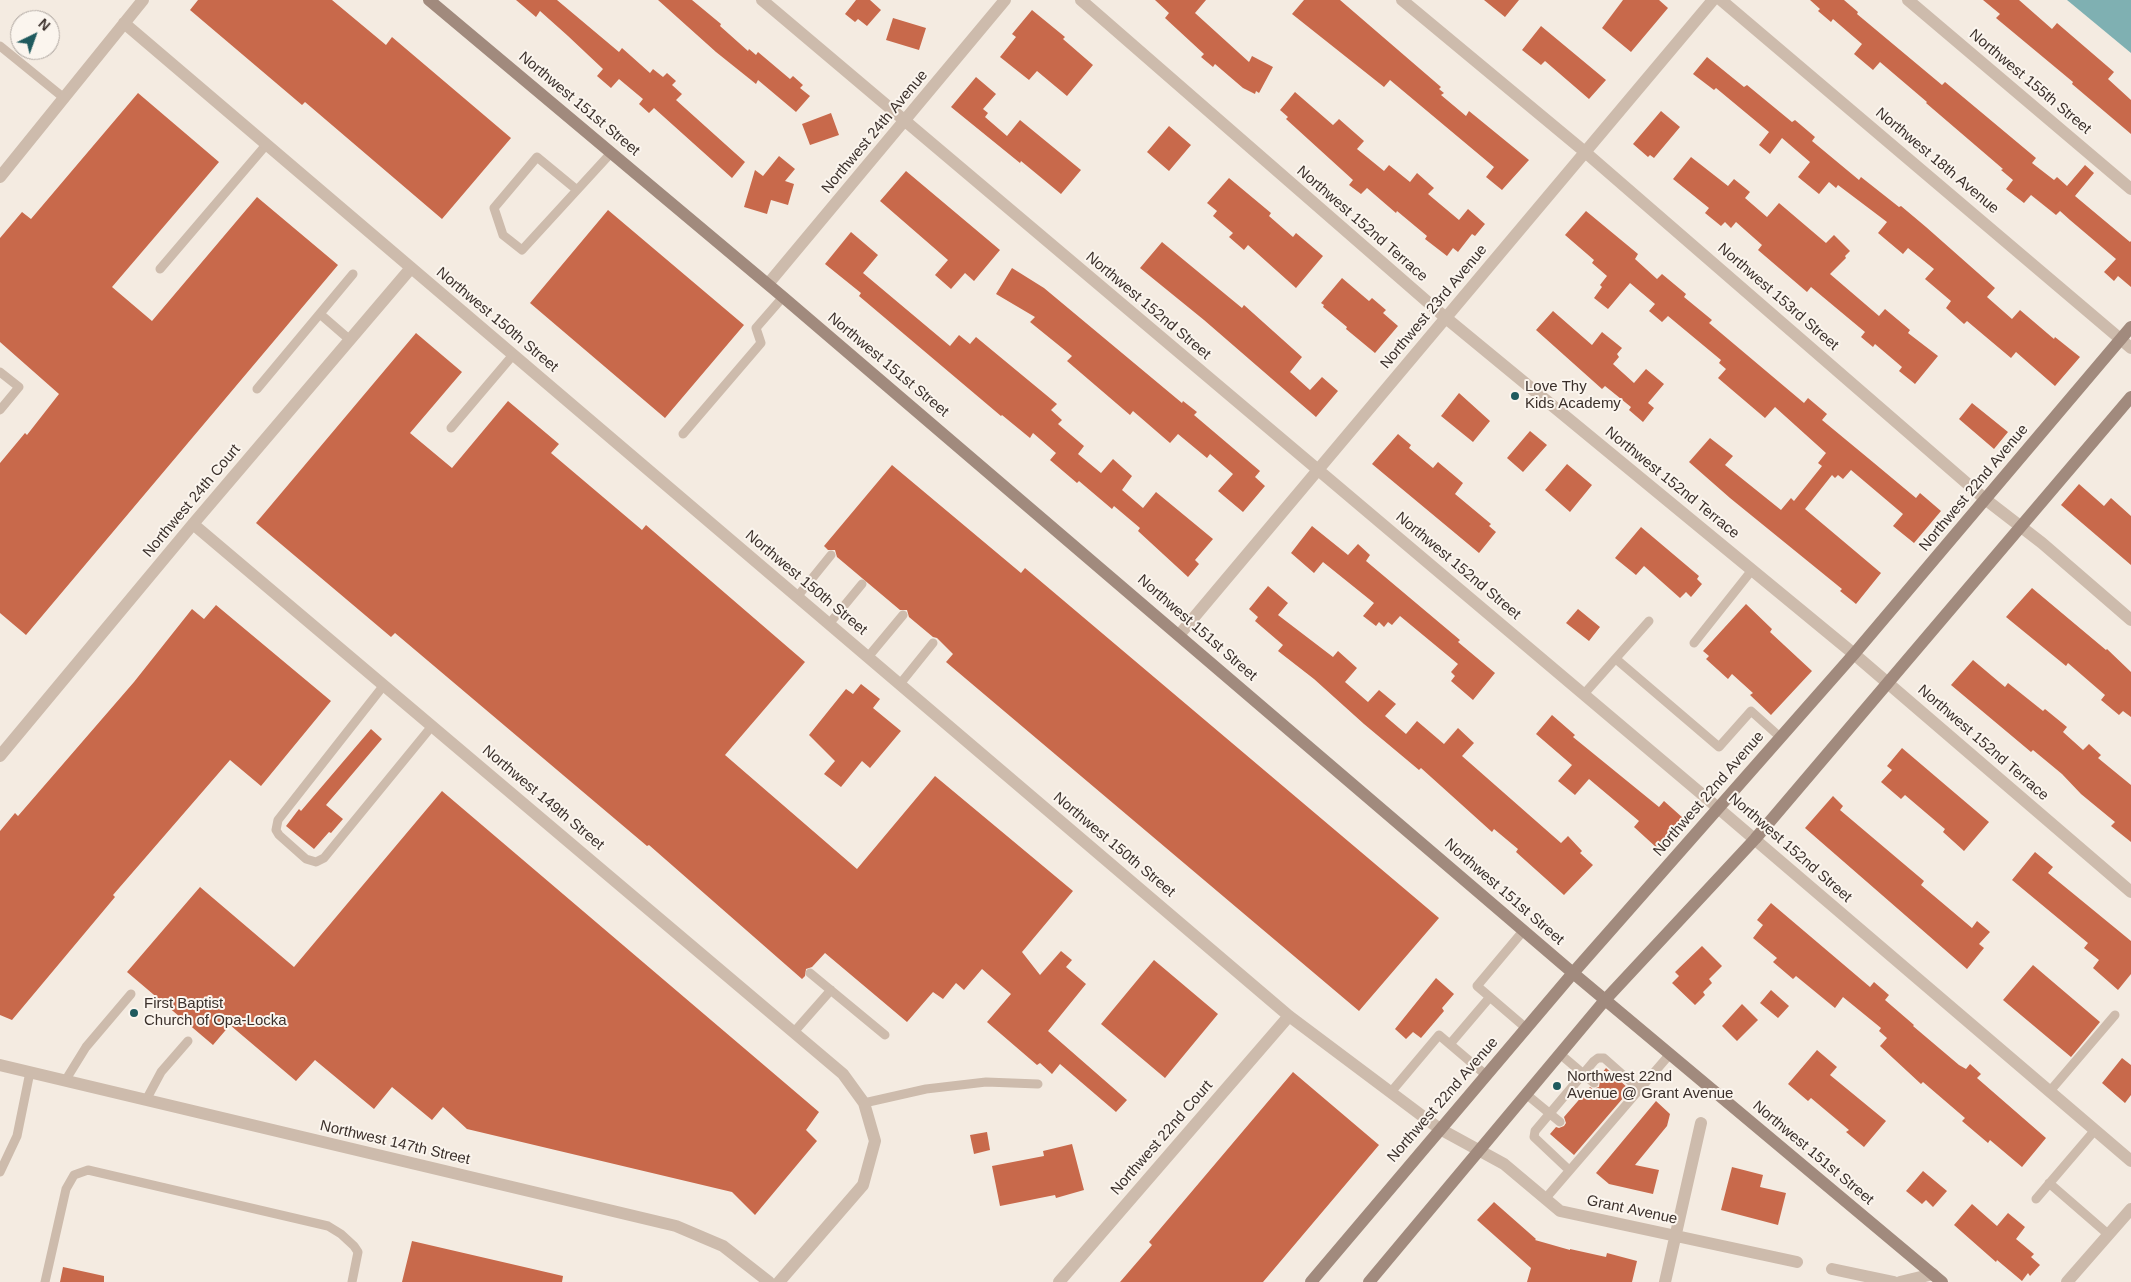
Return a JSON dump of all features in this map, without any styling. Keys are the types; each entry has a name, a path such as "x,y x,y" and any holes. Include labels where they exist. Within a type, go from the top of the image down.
{"main road":[{"name":"Northwest 151st Street","path":"429,0 768,284 1180,634 1573,973 1937,1278"},
{"name":"Northwest 22nd Avenue","path":"1311,1282 1573,973 1854,654 1986,499 2126,344 2131,327"},
{"path":"1369,1282 1605,1000 1755,839 2131,397"}],"street":[{"path":"0,177 144,0"},
{"name":"Northwest 152nd Street","path":"762,0 1584,694 2131,1160"},
{"name":"Northwest 24th Avenue","path":"768,284 1005,0"},
{"name":"Northwest 152nd Terrace","path":"1081,0 1446,318 1854,654 2131,892"},
{"name":"Northwest 153rd Street","path":"1402,0 1585,152 1986,499 2021,526 2131,620"},
{"name":"Northwest 23rd Avenue","path":"1180,634 1713,0"},
{"name":"Northwest 18th Avenue","path":"1721,0 2126,344"},
{"name":"Northwest 155th Street","path":"1908,0 2131,189"},
{"name":"Northwest 150th Street","path":"124,23 1289,1016 1440,1129 1479,1151"},
{"name":"Northwest 24th Court","path":"0,756 193,524 411,268"},
{"name":"Northwest 149th Street","path":"193,524 843,1074 864,1103 875,1141 863,1185 779,1282"},
{"name":"Northwest 22nd Court","path":"1059,1282 1289,1016"},
{"name":"Northwest 147th Street","path":"0,1065 676,1226 723,1246 769,1282"},
{"path":"1665,1282 1700,1122"},
{"name":"Grant Avenue","path":"1479,1151 1504,1164 1560,1211 1798,1262"},
{"path":"2067,1282 2131,1209"},
{"path":"1832,1269 1894,1282"},
{"path":"1900,1282 1937,1278"}],"lane":[{"path":"0,46 64,98"},
{"path":"160,269 266,145"},
{"path":"577,190 537,157 494,208 503,235 522,250 611,153"},
{"path":"257,389 353,274"},
{"path":"683,434 761,342 756,328 783,297"},
{"path":"320,314 350,340"},
{"path":"451,428 513,355"},
{"path":"0,372 19,387 0,410"},
{"path":"797,597 831,555"},
{"path":"1694,643 1752,570"},
{"path":"829,624 862,584"},
{"path":"868,657 902,615"},
{"path":"1584,694 1649,621"},
{"path":"900,684 934,643"},
{"path":"1616,659 1719,747 1751,711 1780,737"},
{"path":"384,685 278,820 276,830 279,835 306,860 316,862 324,858 432,726"},
{"path":"1524,930 1477,986 1526,1028"},
{"path":"810,974 885,1035"},
{"path":"794,1032 831,990"},
{"path":"64,1081 86,1048 131,994"},
{"path":"1450,1044 1490,997"},
{"path":"2050,1091 2116,1015"},
{"path":"1391,1092 1439,1035 1486,1075"},
{"path":"146,1100 161,1072 188,1041"},
{"path":"1560,1054 1594,1082"},
{"path":"1545,1199 1587,1145 1670,1054"},
{"path":"1569,1170 1534,1137 1535,1131 1550,1113 1598,1058 1604,1058 1639,1089"},
{"path":"0,1172 17,1136 30,1072"},
{"path":"864,1103 934,1088 986,1082 1038,1084"},
{"path":"1526,1094 1560,1122"},
{"path":"2036,1199 2095,1130"},
{"path":"45,1282 66,1189 74,1176 88,1170 328,1226 341,1234 358,1252 352,1282"},
{"path":"2049,1183 2108,1235"}],"water":[{"path":"2067,0 2131,0 2131,53"}],"building":[{"path":"198,0 332,0 386,45 392,37 511,138 442,219 305,102 302,105 190,10"},
{"path":"516,0 557,0 619,52 622,48 650,73 653,69 663,77 667,73 676,81 672,85 682,94 676,100 745,162 732,178 654,108 649,113 639,104 643,99 619,79 611,88 597,76 603,69 568,36 540,11 536,17"},
{"path":"658,0 692,0 721,24 720,26 748,51 749,49 756,55 758,52 790,79 793,76 803,85 800,88 810,96 796,112 758,80 756,84 716,52"},
{"path":"856,0 870,0 881,10 867,26 858,19 855,22 845,14"},
{"path":"1155,0 1206,0 1195,13 1249,62 1252,56 1273,67 1259,93 1256,91 1255,94 1243,88 1215,64 1213,67 1201,57 1204,54 1165,18 1169,13"},
{"path":"1304,0 1340,0 1441,87 1439,89 1444,93 1441,95 1466,116 1469,111 1529,160 1502,190 1486,177 1494,167 1390,80 1384,87 1292,14"},
{"path":"1484,0 1519,0 1505,17"},
{"path":"1623,0 1659,0 1668,8 1631,52 1602,28"},
{"path":"1810,0 1844,0 1858,12 1857,14 1942,85 1945,82 2036,158 2032,163 2054,180 2057,177 2067,186 2085,165 2094,173 2075,196 2131,241 2131,287 2118,276 2114,281 2104,272 2116,259 2060,211 2056,215 2031,195 2024,203 2006,189 2013,180 2001,170 2003,169 1927,102 1880,62 1873,70 1854,54 1862,44 1833,19 1831,22 1818,11 1820,9"},
{"path":"1983,0 2019,0 2052,29 2057,23 2114,72 2108,79 2131,100 2131,134 2072,84 2073,82 1996,18 2000,14"},
{"path":"1032,10 1065,37 1063,39 1093,65 1067,96 1037,71 1029,80 1000,57 1016,37 1012,34"},
{"path":"893,18 926,28 919,50 886,40"},
{"path":"1541,26 1606,80 1589,99 1545,61 1541,65 1522,50"},
{"path":"1707,57 1744,87 1747,85 1792,122 1795,120 1815,137 1812,141 1859,180 1861,177 1926,227 1995,288 1987,297 2012,319 2020,310 2054,339 2055,337 2080,357 2055,386 2016,352 2011,358 1967,321 1964,324 1946,308 1951,301 1925,279 1934,269 1908,248 1903,254 1878,233 1887,222 1838,185 1836,188 1829,182 1819,194 1798,177 1810,162 1782,138 1770,154 1759,145 1769,132 1716,88 1714,90 1693,74"},
{"path":"976,77 996,94 983,109 988,113 985,117 1007,136 1020,120 1081,170 1061,194 951,107"},
{"path":"1295,92 1333,125 1339,119 1364,141 1357,149 1384,171 1389,165 1410,182 1417,173 1434,188 1428,194 1459,220 1468,209 1485,224 1475,236 1472,234 1458,252 1453,248 1447,256 1425,239 1427,236 1367,188 1361,194 1349,185 1353,180 1286,119 1288,117 1280,110"},
{"path":"138,93 219,162 112,287 152,321 257,197 338,265 26,635 0,613 0,463 25,433 27,435 59,394 0,342 0,238 22,212 31,219"},
{"path":"1661,111 1680,127 1654,158 1650,155 1648,157 1633,144"},
{"path":"831,113 839,135 810,145 802,124"},
{"path":"1169,126 1191,145 1169,171 1147,152"},
{"path":"779,156 795,169 785,181 794,184 788,205 771,200 767,214 744,207 755,170 763,176"},
{"path":"1691,157 1728,186 1734,179 1750,192 1745,198 1767,217 1779,203 1826,243 1834,235 1850,251 1845,256 1846,258 1830,274 1879,316 1885,309 1910,330 1908,333 1938,356 1915,384 1899,371 1902,367 1875,344 1873,347 1861,337 1865,332 1811,287 1807,292 1758,250 1762,245 1736,222 1731,228 1725,222 1721,226 1705,213 1709,208 1673,179"},
{"path":"906,171 1000,250 974,281 965,273 951,289 935,275 948,260 880,201"},
{"path":"1229,178 1271,213 1269,216 1293,237 1296,233 1323,256 1296,288 1248,245 1244,250 1229,237 1233,233 1213,216 1217,211 1207,203"},
{"path":"608,210 744,325 665,418 530,303"},
{"path":"1586,211 1638,254 1635,259 1657,279 1662,274 1686,294 1684,297 1712,320 1709,323 1804,403 1808,398 1827,414 1822,420 1916,498 1920,493 1941,511 1914,543 1893,526 1903,514 1851,470 1843,479 1838,475 1835,478 1832,475 1805,509 1881,573 1856,604 1840,591 1842,589 1730,498 1689,462 1710,438 1733,456 1725,465 1781,510 1791,498 1794,501 1822,466 1818,463 1826,453 1775,407 1765,418 1718,378 1726,369 1719,363 1721,360 1668,316 1662,322 1649,311 1655,304 1630,283 1608,309 1594,298 1607,276 1592,263 1594,260 1565,235"},
{"path":"851,232 878,255 863,273 950,346 959,335 970,344 976,337 1057,404 1051,410 1062,420 1058,424 1084,446 1078,454 1101,473 1113,459 1132,476 1122,490 1143,508 1156,492 1213,539 1195,560 1199,564 1188,577 1138,531 1140,528 1114,506 1112,509 1079,481 1077,483 1050,460 1056,453 1033,433 1030,438 1001,416 859,296 861,293 825,264"},
{"path":"1162,242 1242,308 1244,305 1302,357 1290,372 1310,390 1322,377 1338,391 1316,417 1204,320 1140,268"},
{"path":"1012,268 1044,288 1182,403 1183,401 1197,412 1194,415 1260,471 1255,477 1265,486 1243,512 1218,491 1233,474 1210,454 1207,458 1178,434 1170,443 1133,411 1130,415 1067,361 1072,356 1030,322 1035,317 996,294"},
{"path":"1342,278 1369,301 1372,298 1386,310 1383,313 1398,326 1375,353 1346,329 1347,327 1323,307 1324,305 1321,303"},
{"path":"1553,311 1592,345 1602,332 1622,348 1617,354 1619,357 1613,364 1634,383 1646,369 1664,384 1648,403 1654,408 1643,422 1629,410 1631,407 1605,386 1602,389 1536,330"},
{"path":"416,333 462,372 410,433 452,468 508,401 559,444 551,453 642,530 646,525 805,662 725,755 857,869 935,776 1073,891 1022,952 1040,975 1061,951 1072,960 1066,967 1086,984 1048,1031 1127,1100 1116,1112 1060,1064 1052,1074 1040,1063 1037,1065 987,1022 1011,994 982,969 964,990 956,983 943,999 933,992 907,1022 825,953 812,967 806,969 805,976 802,979 649,845 647,846 395,633 391,637 256,523"},
{"path":"1459,393 1490,421 1473,442 1441,416"},
{"path":"1972,403 2008,432 1994,449 1959,419"},
{"path":"1530,431 1547,445 1523,472 1507,458"},
{"path":"1398,434 1411,445 1409,448 1433,468 1438,462 1463,483 1455,494 1491,524 1489,526 1496,532 1479,553 1372,464"},
{"path":"1567,464 1592,485 1570,512 1545,490"},
{"path":"892,465 1021,573 1025,568 1439,918 1359,1011 946,662 953,654 937,638 933,637 909,617 907,610 900,610 837,557 835,550 828,550 824,546"},
{"path":"2079,484 2104,506 2111,498 2131,516 2131,565 2061,505"},
{"path":"1312,526 1348,555 1358,544 1370,555 1366,561 1460,640 1458,642 1495,673 1473,700 1451,681 1455,676 1451,672 1458,664 1400,616 1392,625 1388,622 1384,627 1379,622 1376,626 1363,616 1374,603 1323,562 1314,573 1291,553"},
{"path":"1641,527 1699,576 1697,579 1702,584 1691,597 1686,592 1680,598 1644,566 1636,575 1615,558"},
{"path":"1268,586 1288,603 1278,615 1333,657 1338,651 1357,668 1345,682 1368,702 1379,690 1396,704 1385,716 1406,734 1417,721 1444,744 1458,728 1474,743 1462,756 1561,843 1568,836 1582,851 1580,853 1593,865 1564,895 1516,852 1518,849 1494,829 1492,832 1421,768 1419,770 1314,679 1278,651 1283,645 1255,621 1258,617 1249,609"},
{"path":"2032,588 2107,649 2131,672 2131,717 2123,711 2119,715 2101,700 2105,695 2068,663 2066,666 2006,617"},
{"path":"1746,604 1772,629 1770,632 1812,671 1771,715 1750,695 1753,693 1732,674 1728,679 1706,659 1709,656 1703,651"},
{"path":"216,605 331,701 261,786 230,760 113,895 115,897 12,1020 0,1015 0,831 15,813 18,816 134,682 192,609 204,619"},
{"path":"1578,609 1600,627 1589,641 1566,623"},
{"path":"1973,660 2005,687 2008,683 2043,711 2045,709 2067,727 2063,732 2083,750 2089,744 2101,755 2098,758 2131,785 2131,842 2111,826 2115,822 2081,794 2062,774 2033,750 2031,752 1951,685"},
{"path":"861,684 880,699 873,708 901,731 870,768 862,761 841,787 824,774 835,761 809,735 846,689 853,694"},
{"path":"1552,715 1575,735 1573,737 1659,807 1664,801 1683,818 1666,841 1664,839 1657,848 1634,827 1639,821 1589,779 1575,795 1558,781 1572,765 1536,734"},
{"path":"371,729 382,739 326,805 343,819 314,849 286,826"},
{"path":"1902,748 1989,822 1964,851 1943,832 1945,829 1905,795 1901,799 1881,782 1892,770 1887,766"},
{"path":"442,791 819,1112 806,1130 817,1141 755,1215 732,1192 467,1129 443,1107 432,1120 392,1087 374,1109 315,1060 296,1081 230,1025 213,1045 127,972 200,887 294,967"},
{"path":"1833,796 1843,806 1840,810 1924,881 1921,885 1972,928 1977,921 1990,932 1979,944 1984,948 1967,969 1805,828"},
{"path":"2035,852 2053,867 2048,873 2131,941 2131,974 2118,990 2093,968 2099,960 2084,948 2088,943 2012,880"},
{"path":"1771,903 1870,987 1874,982 1889,995 1885,1000 1959,1065 1966,1069 1970,1064 1981,1074 1977,1078 2046,1138 2022,1167 1990,1140 1988,1143 1962,1121 1965,1118 1923,1082 1921,1084 1880,1046 1887,1038 1879,1031 1881,1028 1843,997 1835,1008 1796,976 1793,979 1773,962 1777,958 1753,938 1763,925 1757,920"},
{"path":"1702,946 1722,966 1709,979 1712,983 1703,992 1705,995 1695,1005 1672,983 1679,976 1675,972"},
{"path":"1154,960 1218,1014 1165,1078 1101,1024"},
{"path":"2033,965 2100,1022 2071,1057 2003,1000"},
{"path":"1436,978 1454,994 1442,1008 1444,1011 1421,1038 1413,1032 1406,1039 1395,1029"},
{"path":"1771,990 1789,1006 1778,1018 1760,1003"},
{"path":"1742,1004 1758,1020 1737,1041 1722,1026"},
{"path":"1817,1050 1837,1067 1830,1075 1886,1121 1864,1147 1846,1132 1849,1130 1811,1098 1808,1101 1788,1084"},
{"path":"2122,1058 2131,1065 2131,1095 2125,1103 2102,1083"},
{"path":"1606,1068 1630,1090 1574,1155 1550,1134 1556,1127 1564,1126 1566,1123 1564,1117 1590,1087 1593,1089 1599,1087 1600,1081 1598,1078"},
{"path":"1293,1072 1379,1145 1263,1282 1120,1282 1152,1245 1149,1242"},
{"path":"1656,1101 1670,1114 1667,1126 1635,1165 1659,1170 1653,1194 1609,1184 1596,1173"},
{"path":"987,1132 990,1150 974,1154 970,1135"},
{"path":"1072,1144 1084,1190 1056,1198 1055,1195 1000,1206 992,1166 1044,1156 1043,1151"},
{"path":"1732,1167 1763,1175 1760,1187 1786,1193 1778,1225 1721,1210"},
{"path":"1923,1171 1947,1191 1933,1207 1926,1200 1922,1204 1906,1191"},
{"path":"1494,1202 1535,1240 1570,1250 1606,1257 1607,1253 1637,1261 1632,1282 1527,1282 1531,1268 1477,1220"},
{"path":"1972,1204 1997,1226 2008,1213 2025,1227 2016,1239 2034,1254 2031,1257 2040,1265 2030,1276 2028,1273 2022,1281 1997,1260 1996,1262 1954,1225"},
{"path":"412,1241 563,1276 562,1282 402,1282"},
{"path":"63,1267 104,1276 104,1282 60,1282"}],"place":[{"name":"Love Thy Kids Academy","path":"1515,396"},
{"name":"First Baptist Church of Opa-Locka","path":"134,1013"},
{"name":"Northwest 22nd Avenue @ Grant Avenue","path":"1557,1086"}]}
